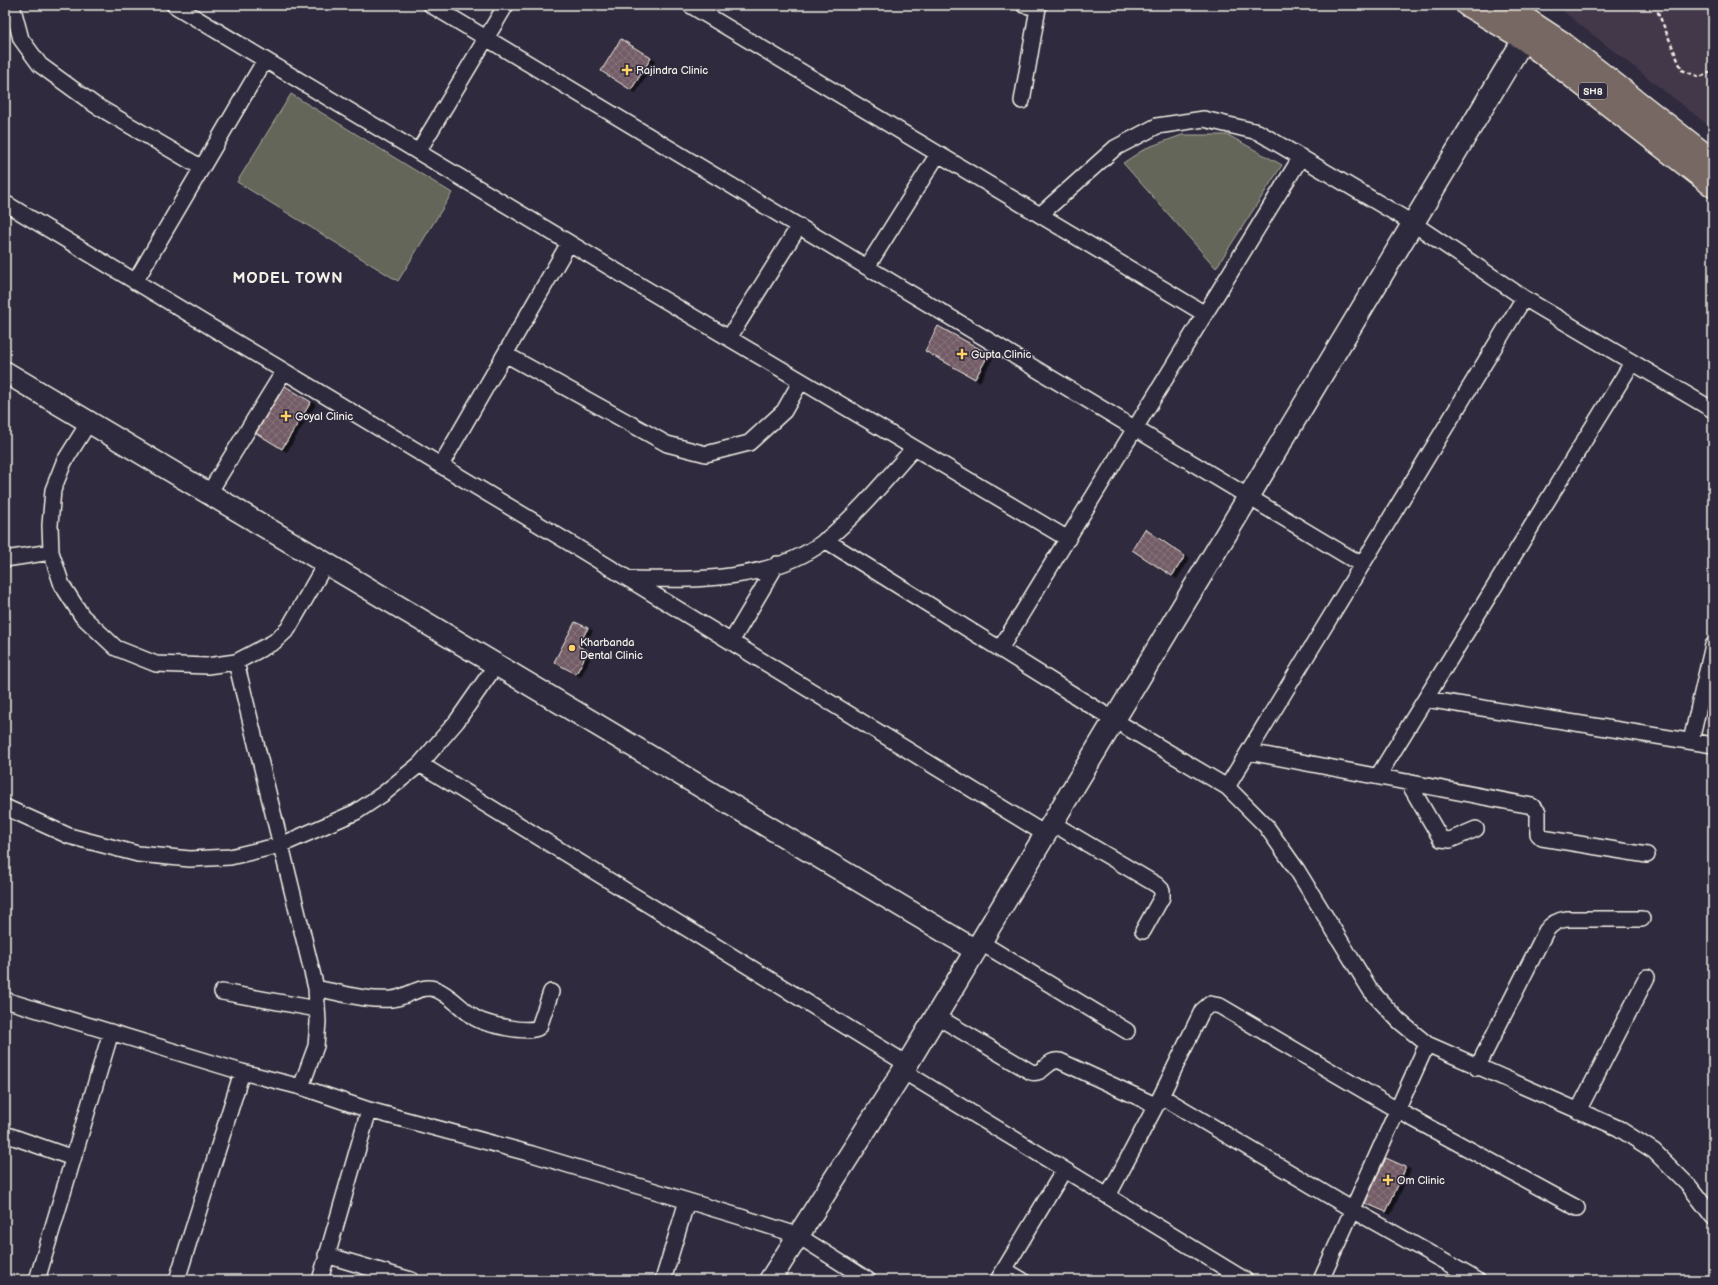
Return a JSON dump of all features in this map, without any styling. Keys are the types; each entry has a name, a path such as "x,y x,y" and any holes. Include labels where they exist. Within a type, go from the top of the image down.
{"main road":[{"name":"SH8","path":"1467,5 1529,31 1561,42 1713,161"},
{"name":"SH8","path":"1505,5 1529,31 1713,186"}],"street":[{"path":"12,5 21,38 40,65 95,105 202,168"},
{"path":"174,5 569,243 1068,538"},
{"path":"431,5 1362,565"},
{"path":"418,152 506,5"},
{"path":"690,5 1205,314"},
{"path":"1022,101 1042,7 1024,5"},
{"path":"770,1280 796,1236 905,1068 1529,31"},
{"path":"135,282 266,60"},
{"path":"1040,215 1115,148 1157,126 1204,119 1258,132 1414,224 1524,298 1713,410"},
{"path":"867,267 938,154"},
{"path":"1000,649 1301,157"},
{"path":"5,203 441,465 731,642 1049,828 1158,885 1162,890 1162,896 1143,931"},
{"path":"729,338 799,226"},
{"path":"441,465 569,243"},
{"path":"1227,787 1524,298"},
{"path":"505,354 667,444 706,454 749,443 784,411 801,381"},
{"path":"1378,776 1632,363"},
{"path":"209,493 284,371"},
{"path":"5,372 496,665 978,946 1127,1031"},
{"path":"89,422 64,462 53,490 50,525 51,552 62,585 82,616 116,648 156,664 207,666 236,662 274,642 288,629 326,563"},
{"path":"629,579 694,580 739,575 796,558 825,540 860,508 914,448"},
{"path":"825,540 1114,720 1227,787 1266,826 1297,870 1371,991 1399,1021 1427,1044 1477,1068 1618,1128 1654,1151 1690,1187 1713,1217"},
{"path":"5,559 51,552"},
{"path":"731,642 777,564"},
{"path":"1691,741 1713,645"},
{"path":"236,662 316,988 316,1046 301,1087"},
{"path":"5,807 69,836 138,854 190,859 224,858 281,846 356,812 383,794 420,764 457,721 496,665"},
{"path":"1426,699 1713,745"},
{"path":"1249,752 1532,806 1538,812 1538,834 1542,838 1647,855"},
{"path":"420,764 905,1068 1064,1170 1245,1280"},
{"path":"1408,782 1441,839 1450,840 1476,829"},
{"path":"1477,1068 1546,931 1552,924 1560,920 1567,919 1642,920"},
{"path":"1578,1111 1647,977"},
{"path":"316,988 377,1000 393,1000 424,989 433,988 445,993 475,1018 492,1024 531,1031 538,1027 551,992"},
{"path":"222,992 317,1009"},
{"path":"5,1000 242,1072 301,1087 369,1110 532,1154 796,1236 868,1280"},
{"path":"1108,1196 1202,1011 1210,1004 1220,1006 1397,1110 1577,1208"},
{"path":"936,1016 1030,1072 1036,1074 1041,1072 1049,1062 1055,1060 1060,1061 1158,1100 1477,1280"},
{"path":"37,1280 111,1032"},
{"path":"1321,1280 1427,1044"},
{"path":"178,1280 242,1072"},
{"path":"320,1280 369,1110"},
{"path":"5,1134 73,1158"},
{"path":"1022,1280 1001,1275 1064,1170"},
{"path":"663,1280 687,1201"},
{"path":"326,1255 411,1280"}],"path":[{"path":"1655,5 1682,70 1700,77 1713,70"}],"shaded area":[{"path":"1555,5 1713,5 1713,129"}],"green space":[{"path":"291,94 452,193 398,281 237,182"},
{"path":"1182,135 1228,135 1282,165 1216,268 1123,163 1146,148"}],"building":[{"path":"621,39 651,58 631,90 601,71"},
{"path":"938,326 989,354 975,379 925,351"},
{"path":"285,386 311,402 282,449 256,433"},
{"path":"1145,529 1185,556 1172,576 1132,550"},
{"name":"Kharbanda Dental Clinic","path":"575,622 588,628 578,646 588,651 576,674 554,662"},
{"path":"1386,1158 1406,1167 1386,1212 1365,1203"}],"place":[{"name":"Rajindra Clinic","path":"627,70"},
{"name":"Gupta Clinic","path":"962,354"},
{"name":"Goyal Clinic","path":"286,416"},
{"name":"Kharbanda Dental Clinic","path":"572,648"},
{"name":"Om Clinic","path":"1388,1180"}],"district":[{"name":"MODEL TOWN","path":"288,278"}]}
